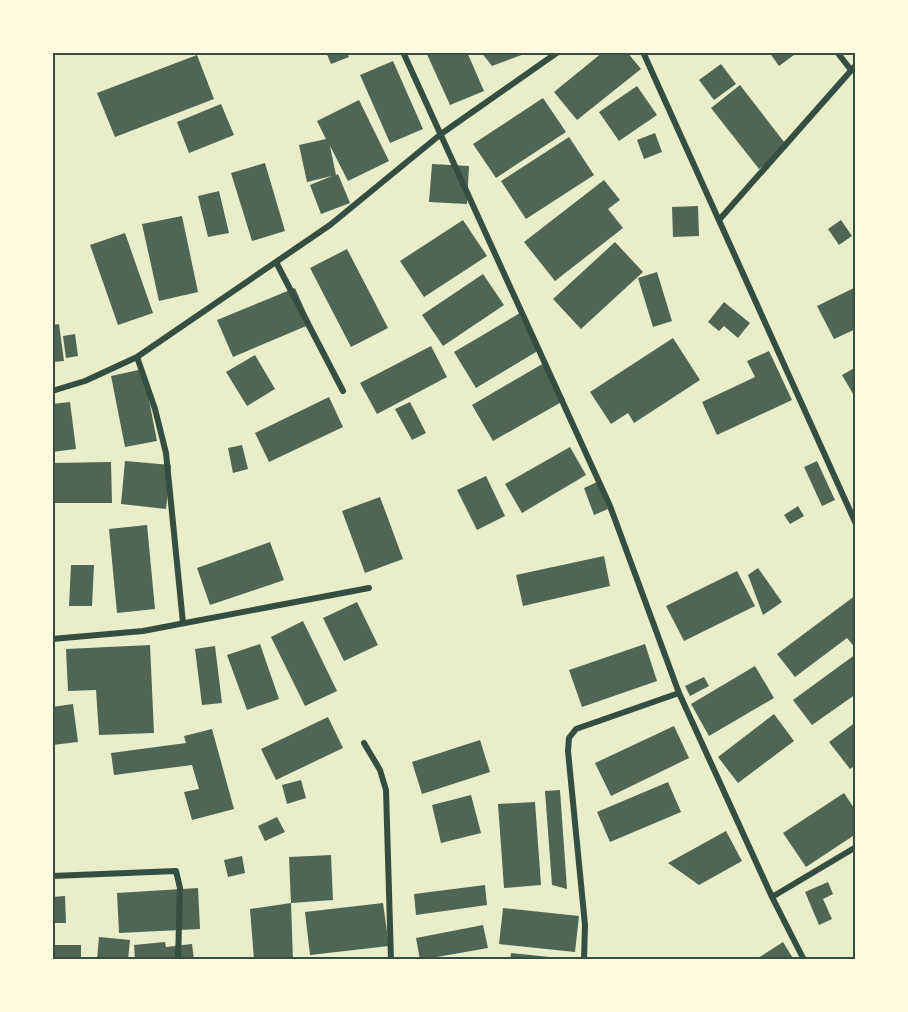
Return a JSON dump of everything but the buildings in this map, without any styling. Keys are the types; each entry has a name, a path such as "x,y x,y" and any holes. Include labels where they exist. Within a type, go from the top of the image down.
{"street":[{"path":"403,52 610,506 679,693 771,897 804,960"},
{"path":"52,391 85,381 137,357 330,225 441,134 558,52"},
{"path":"643,52 855,524"},
{"path":"719,220 854,67 837,52"},
{"path":"276,262 343,391"},
{"path":"137,357 155,409 166,453 183,624"},
{"path":"52,639 143,631 369,588"},
{"path":"584,960 585,925 568,751 569,738 576,729 679,693"},
{"path":"364,743 380,770 386,790 391,960"},
{"path":"771,897 855,847"},
{"path":"52,876 176,871 180,888 178,960"}]}
